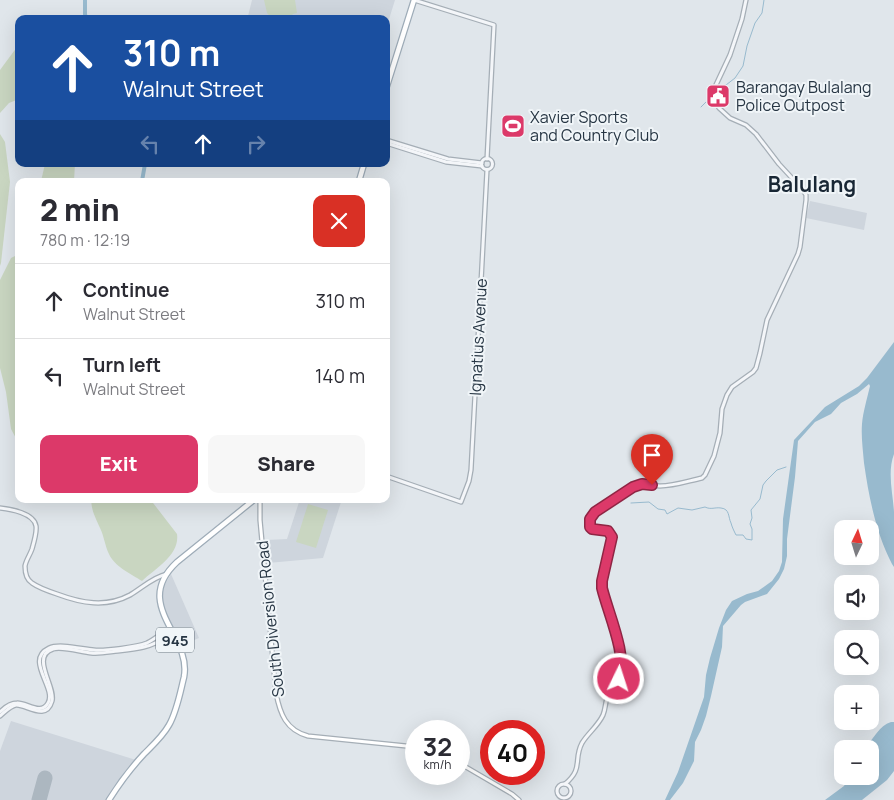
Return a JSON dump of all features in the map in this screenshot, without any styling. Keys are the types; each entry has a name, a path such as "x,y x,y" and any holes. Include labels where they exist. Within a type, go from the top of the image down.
{"main road":[{"path":"390,76 414,0"},
{"path":"166,574 172,566 250,503"},
{"name":"South Diversion Road","path":"260,503 276,693 279,709 284,720 291,727 308,736 405,746"},
{"name":"945","path":"109,800 136,762 165,732 173,717 185,672 183,657 162,612 161,588 166,574"},
{"path":"470,769 519,800"}],"street":[{"path":"414,0 494,24 487,159 484,160 482,165"},
{"path":"571,780 558,787 557,792 560,798 568,797 570,794 571,790 569,787 577,769 581,745 603,715 609,691 616,683 620,674 619,648 602,588 612,537 608,531 592,529 589,524 590,519 595,512 633,487 642,484 663,486 702,478 705,475 711,465 720,433 722,409 727,395 732,387 756,368 767,320 798,254 802,239 806,195 803,190 779,164 756,134 746,125 732,120 716,101 714,91 716,83 730,55 746,0"},
{"path":"390,143 448,159 482,165 487,170 490,169 492,164 487,159"},
{"name":"Ignatius Avenue","path":"390,477 461,502 469,481 487,170"},
{"path":"0,508 20,512 35,523 36,528 32,546 25,565 26,574 28,580 32,583 54,593 87,603 111,602 130,595 159,576 166,574"},
{"path":"148,644 169,628"},
{"path":"1,713 17,705 38,712 50,706 52,693 43,662 46,654 51,650 103,653 140,648 172,634"},
{"path":"159,636 161,640"},
{"path":"565,784 569,787"}],"shaded area":[{"path":"252,0 395,0 390,16 248,15"},
{"path":"810,201 867,213 864,230 806,218"},
{"path":"299,503 341,503 323,558 268,563 266,540 287,539"},
{"path":"171,574 199,638 180,646 166,618 163,606 164,586"},
{"path":"11,721 136,760 120,779 107,800 0,800 0,751"}],"green space":[{"path":"264,0 295,0 297,13 292,15 269,15"},
{"path":"15,50 15,101 9,103 0,113 0,70"},
{"path":"0,134 5,142 10,182 0,266"},
{"path":"44,167 75,167 74,178 42,178"},
{"path":"15,256 15,436 11,429 6,392 0,368 0,280 11,258"},
{"path":"92,503 153,503 177,534 175,548 160,566 142,581 123,569 111,558"},
{"path":"308,504 328,510 316,548 296,542"}],"water":[{"path":"894,342 894,454 891,476 894,512 894,567 879,533 879,520 875,520 864,463 862,424 869,384 857,394 841,403 831,414 815,422 798,441 787,539 787,556 784,569 767,594 745,602 723,626 722,647 706,716 695,742 694,761 683,783 670,800 665,800 678,772 704,697 710,658 726,610 732,601 758,591 772,581 779,571 782,562 783,519 794,440 825,407 859,386"},
{"path":"894,722 894,771 887,780 862,800 825,800 844,785 879,785 879,740 871,740 880,729"}],"waterway":[{"path":"85,0 85,15"},
{"path":"717,92 735,78 743,66 747,46 755,23 762,13 764,0"},
{"path":"701,107 713,95"},
{"path":"143,178 144,167"},
{"path":"631,503 649,502 658,509 665,510 667,514 678,508 692,510 705,507 724,509 736,535 743,535 746,539 752,540 751,510 760,499 763,485 766,481 777,470 786,467"}],"runway":[{"path":"39,800 45,778"}],"place":[{"name":"Barangay Bulalang Police Outpost","path":"718,96"},
{"name":"Xavier Sports and Country Club","path":"513,126"}],"district":[{"name":"Balulang","path":"812,184"}],"route":[{"path":"619,679 621,669 619,648 602,588 612,537 608,531 592,529 589,524 595,512 628,490 642,484 652,485"}]}
